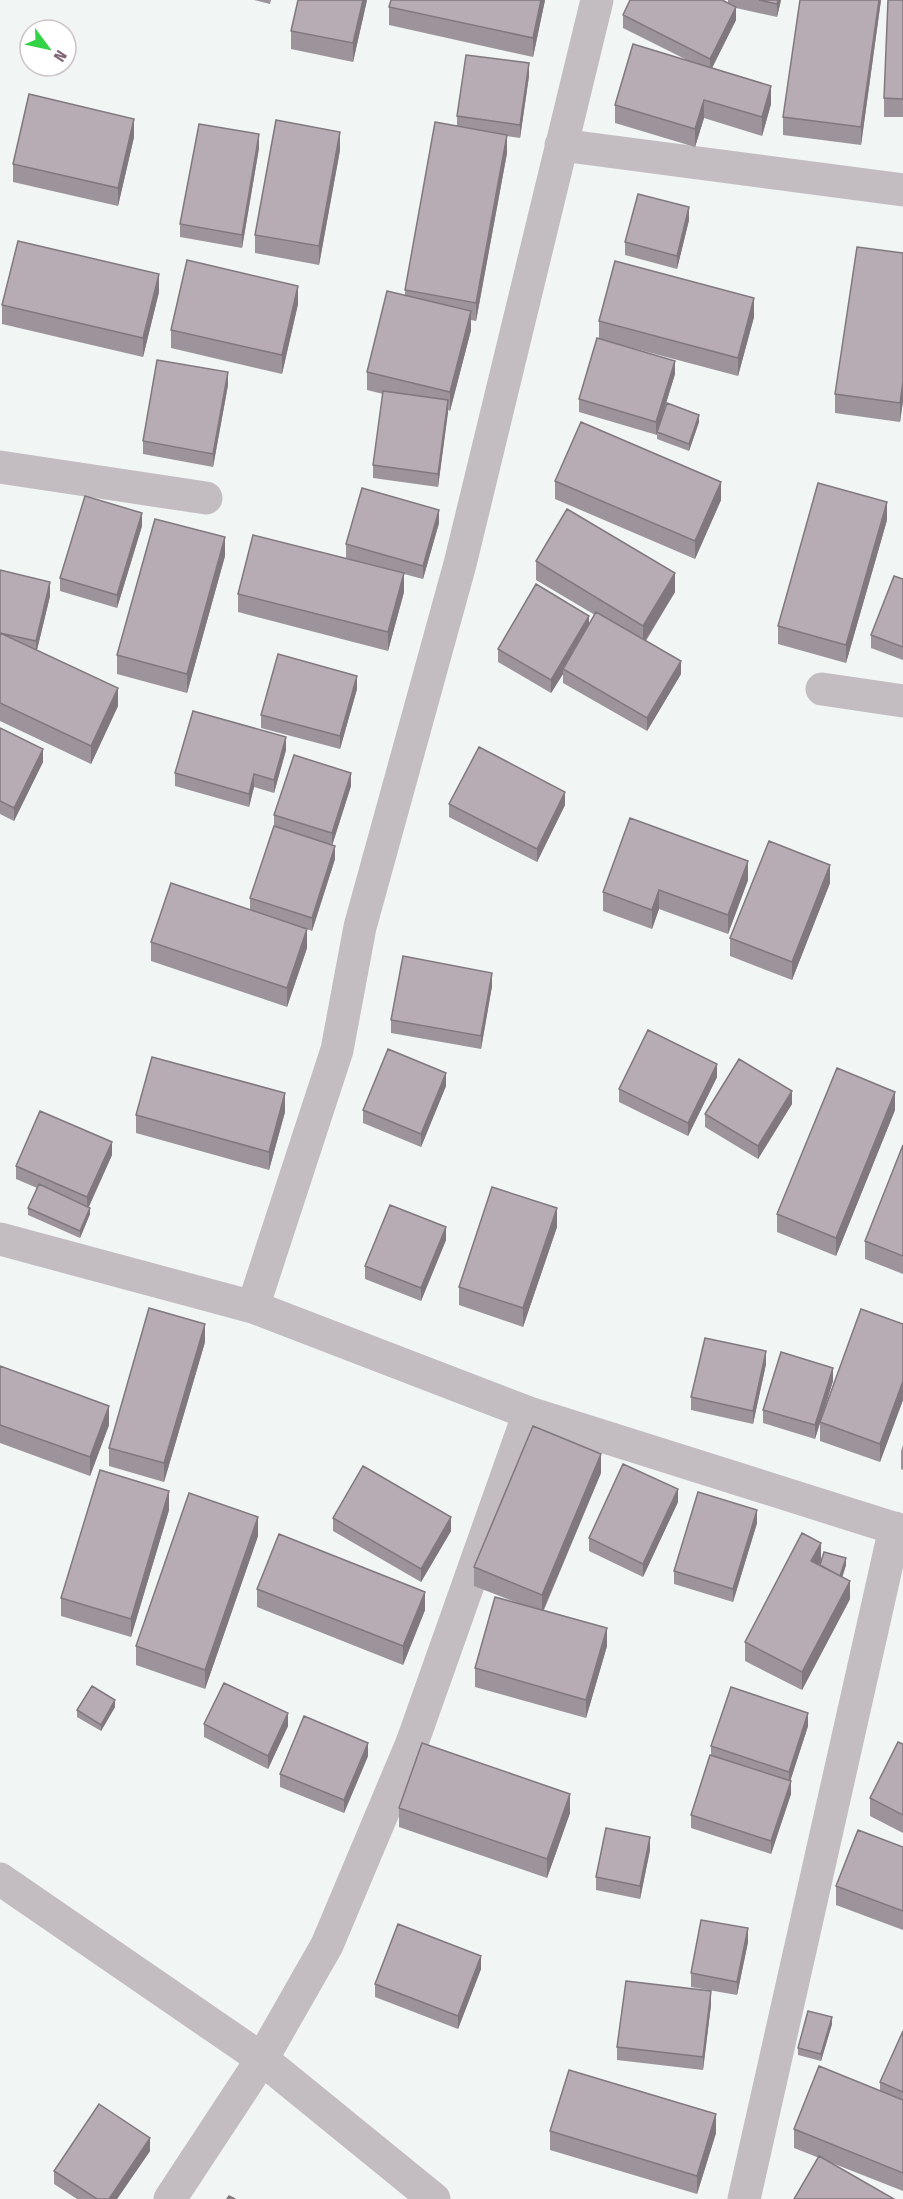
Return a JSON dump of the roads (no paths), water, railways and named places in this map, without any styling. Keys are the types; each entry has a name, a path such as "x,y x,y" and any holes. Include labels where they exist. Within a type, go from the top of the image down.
{"street":[{"path":"253,1307 337,1050 360,927 460,564 597,0"},
{"path":"561,145 903,190"},
{"path":"0,467 206,498"},
{"path":"822,688 903,701"},
{"path":"0,1239 253,1307 529,1413 899,1529 744,2199"},
{"path":"170,2199 262,2059 327,1945 412,1743 529,1413"},
{"path":"0,1879 262,2059 434,2199"}]}
